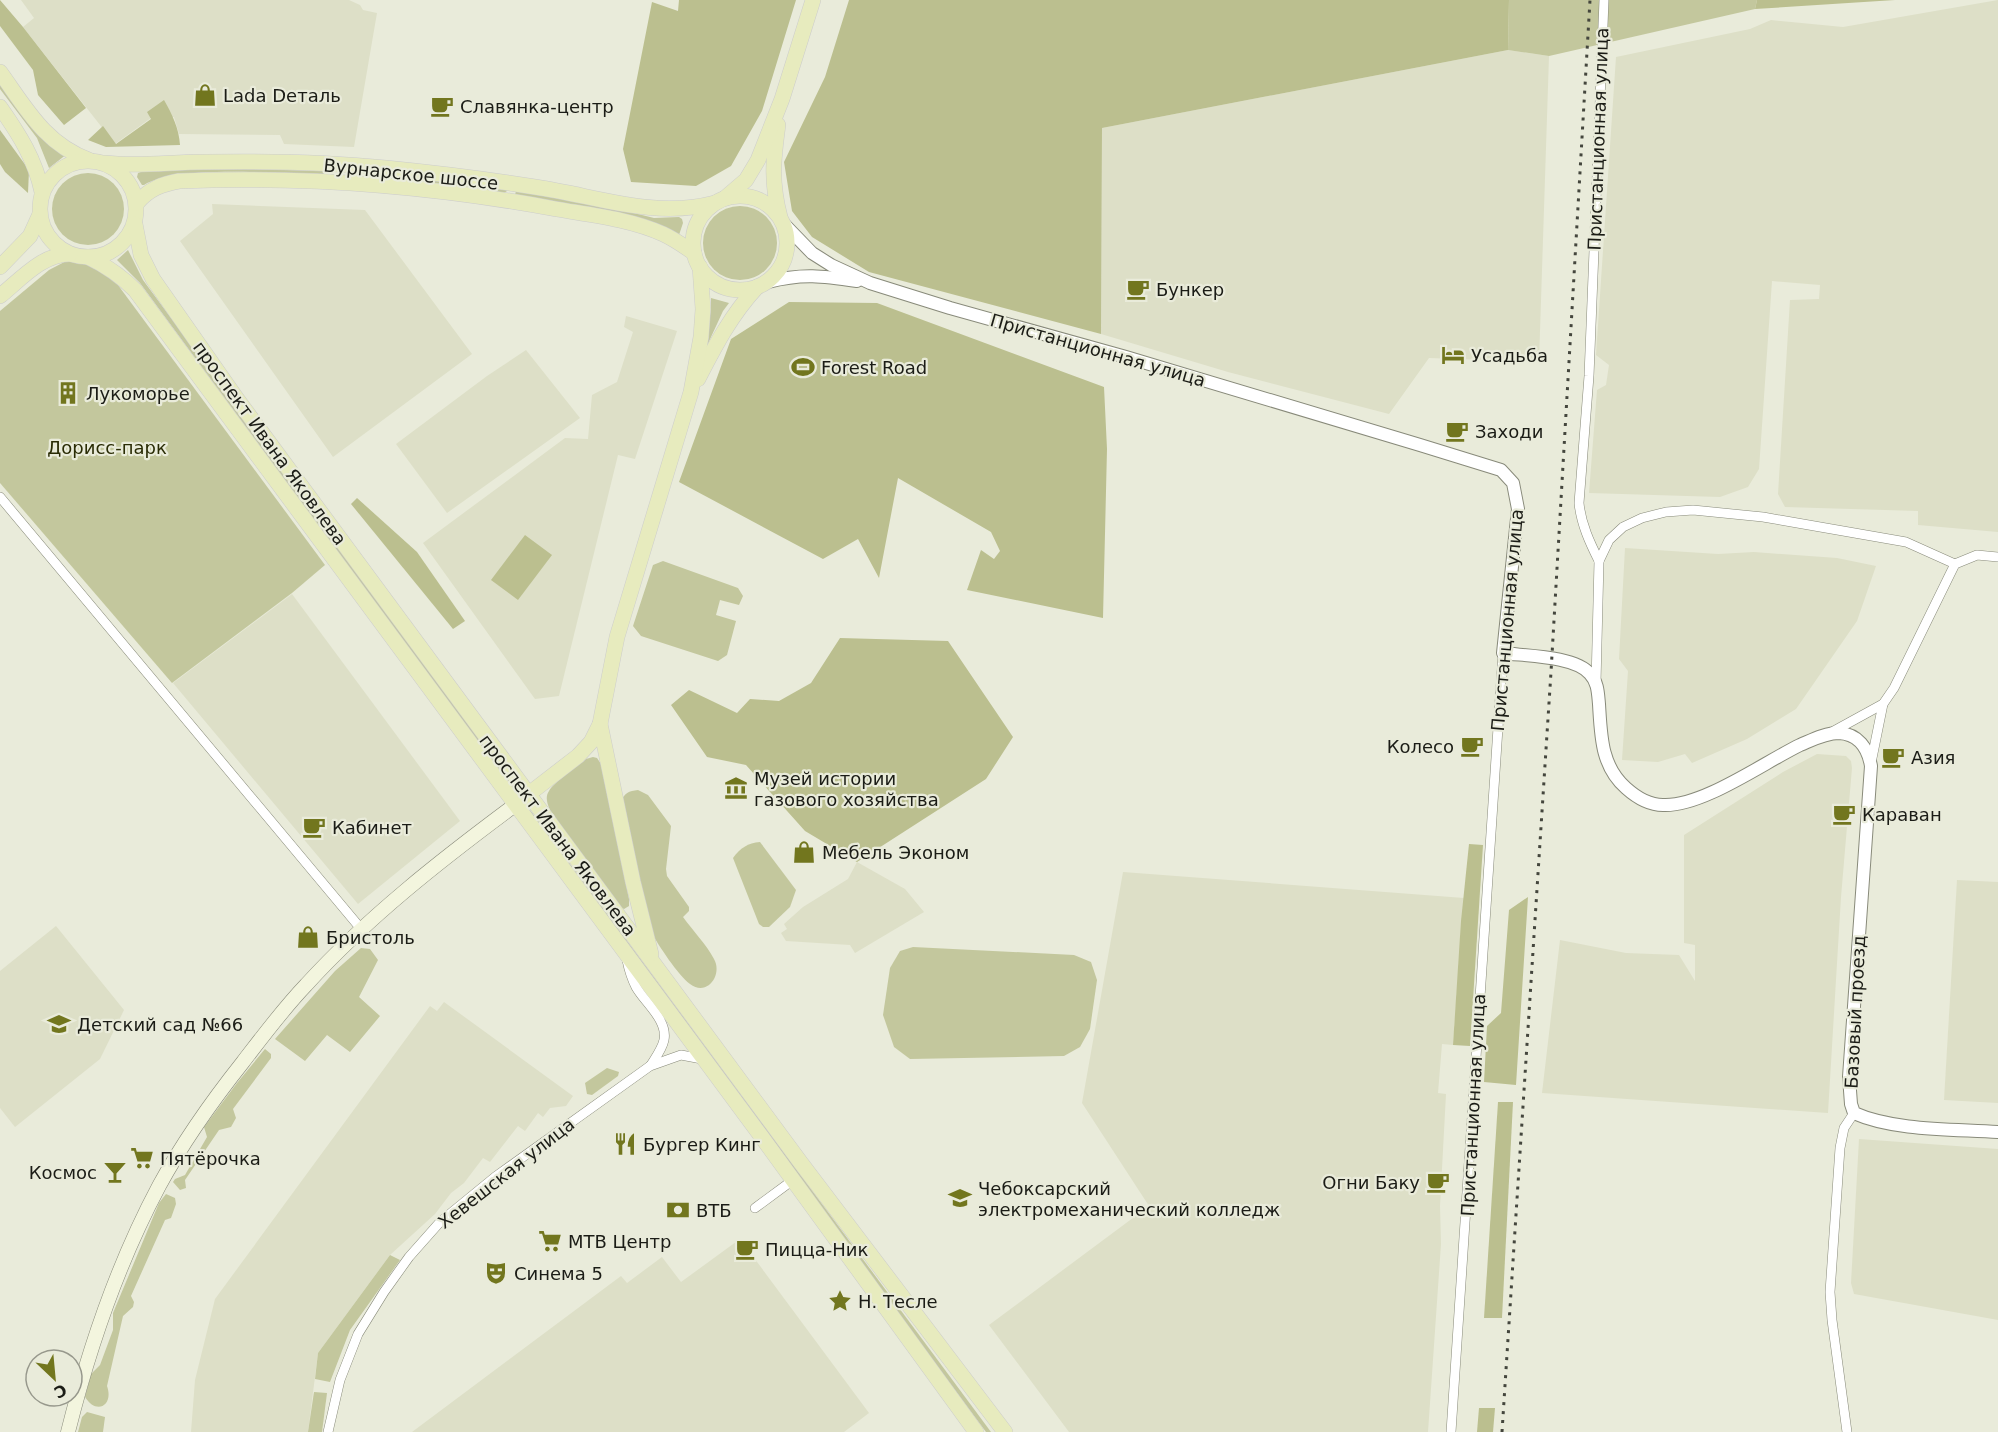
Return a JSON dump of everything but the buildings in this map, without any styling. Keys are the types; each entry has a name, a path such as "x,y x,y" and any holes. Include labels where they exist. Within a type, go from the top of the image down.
{"main road":[{"name":"Вурнарское шоссе","path":"105,163 130,165 241,162 348,165 513,184 657,210 695,208 720,201 746,180 758,160 782,99 813,0"},
{"path":"0,72 47,134 64,149 117,169 136,194 138,203 135,224 121,244 111,252 99,256 70,254 50,258 0,296"},
{"name":"Вурнарское шоссе","path":"781,220 775,195 772,164 782,99"},
{"path":"0,107 34,162 42,192"},
{"path":"0,267 30,236 40,214 42,192 46,183 58,171 77,162 89,160"},
{"path":"348,165 348,183"},
{"name":"Вурнарское шоссе","path":"138,203 153,189 167,183 255,180 348,183 511,201 636,224 662,234 697,260"},
{"path":"511,201 513,184"},
{"path":"68,1432 90,1355 116,1280 165,1176 218,1093 306,985 362,930 457,848 586,749 600,724 617,637 691,392 701,337 703,309 692,238 696,224 703,213 720,201 751,197 771,207 781,220 787,236 784,264 739,307 723,330 691,392"},
{"path":"40,214 46,233 53,243 70,254"},
{"name":"проспект Ивана Яковлева","path":"135,224 139,248 146,266 193,338 801,1163 1005,1432"},
{"name":"проспект Ивана Яковлева","path":"88,257 120,274 135,290 793,1180 976,1432"},
{"path":"697,260 709,279 718,285 742,290 762,284"},
{"path":"600,724 633,882 653,963"}],"street":[{"name":"Пристанционная улица","path":"1599,561 1580,514 1579,503 1589,376 1604,0"},
{"name":"Пристанционная улица","path":"781,220 812,254 870,283 1432,448 1501,470 1512,483 1518,509 1503,653 1451,1432"},
{"name":"Пристанционная улица","path":"762,284 788,276 814,274 870,283"},
{"path":"0,497 362,930"},
{"path":"1596,683 1599,561 1609,540 1623,527 1642,518 1666,512 1693,510 1763,517 1906,542 1955,564 1977,555 1998,557"},
{"name":"Базовый проезд","path":"1955,564 1894,688 1883,704 1871,766 1849,1077 1851,1104 1854,1113 1867,1119 1892,1124 1998,1132"},
{"path":"1503,653 1569,662 1581,667 1596,683"},
{"path":"1581,667 1596,663"},
{"name":"Базовый проезд","path":"1596,683 1601,741 1605,759 1612,773 1632,794 1648,803 1661,805 1690,801 1790,750 1858,719 1883,704"},
{"name":"Базовый проезд","path":"1826,735 1838,733 1856,738 1866,749 1871,766"},
{"path":"626,955 630,975 637,989 663,1028 664,1038 661,1050 650,1066"},
{"path":"650,1066 681,1055 704,1060"},
{"name":"Хевешская улица","path":"328,1432 340,1380 358,1334 384,1292 422,1241 447,1215 495,1177 650,1066"},
{"path":"1847,1432 1830,1292 1840,1148 1844,1128 1854,1113"},
{"path":"755,1208 793,1180"}],"shaded area":[{"path":"21,0 349,0 360,5 363,10 377,13 354,147 284,144 280,135 179,134 174,117 151,118 115,144 23,27 34,18"},
{"path":"1998,0 1998,532 1918,525 1918,511 1785,507 1778,494 1790,300 1819,299 1820,285 1772,281 1759,469 1748,487 1720,497 1589,493 1597,390 1606,385 1609,365 1596,355 1616,57 1750,29 1771,20 1843,27"},
{"path":"1508,50 1549,56 1539,362 1429,358 1389,414 1228,372 1101,334 1102,128"},
{"path":"212,204 365,210 472,354 333,457 180,241 213,214"},
{"path":"626,316 677,331 635,459 618,455 559,696 535,699 423,543 565,438 588,439 592,395 617,382 633,332 624,327"},
{"path":"526,350 580,418 447,513 396,444"},
{"path":"1625,548 1718,554 1754,552 1837,558 1876,566 1857,621 1796,709 1747,739 1692,763 1685,754 1658,762 1622,760 1628,671 1619,659"},
{"path":"292,594 460,821 358,904 173,683"},
{"path":"1817,754 1846,756 1851,761 1852,768 1841,897 1828,1113 1542,1093 1560,940 1626,953 1679,955 1695,981 1695,945 1684,943 1684,835 1783,772"},
{"path":"857,862 905,889 924,912 855,953 850,945 786,941 781,933 787,929 784,924 803,907 848,879"},
{"path":"1123,872 1464,898 1453,1045 1442,1044 1438,1093 1446,1094 1440,1206 1441,1244 1428,1432 1069,1432 989,1325 1149,1206 1082,1103"},
{"path":"1957,880 1998,882 1998,1103 1944,1100"},
{"name":"Детский сад №66","path":"56,926 124,1010 100,1059 15,1127 0,1108 0,971"},
{"path":"444,1002 573,1096 566,1106 550,1108 543,1117 538,1113 525,1131 518,1126 490,1162 483,1158 464,1183 451,1193 435,1214 390,1255 318,1353 308,1432 191,1432 195,1380 215,1299 430,1006 437,1011"},
{"path":"1859,1139 1998,1149 1998,1320 1854,1294 1851,1283"},
{"path":"740,1239 869,1413 844,1432 412,1432 621,1276 627,1283 662,1257 681,1282"}],"green space":[{"path":"0,0 86,108 64,125 38,95 33,70 0,26"},
{"path":"679,0 796,0 762,111 731,166 696,186 631,182 623,149 652,2 678,11"},
{"path":"849,0 1509,0 1508,50 1102,128 1101,334 869,272 812,237 792,211 784,162 825,77"},
{"path":"1509,0 1757,0 1755,9 1549,56 1508,50"},
{"path":"1757,0 1895,0 1755,9"},
{"path":"0,80 67,154 49,168 37,138 0,89"},
{"path":"164,100 175,121 180,145 106,147 88,140 103,126 116,144 151,119 147,112"},
{"path":"0,130 29,170 28,193 5,172 0,164"},
{"path":"201,168 324,171 325,173 323,175 204,172 159,178 144,185 137,177 141,172"},
{"path":"368,172 506,189 507,191 504,193 368,176 365,174"},
{"path":"88,173 108,179 118,189 124,209 118,229 108,239 88,245 68,239 58,229 52,209 58,189 68,179"},
{"path":"516,191 614,208 654,218 679,217 683,223 679,235 515,195"},
{"path":"740,206 761,212 771,222 777,243 771,264 761,274 740,280 719,274 709,264 703,243 709,222 719,212"},
{"path":"128,250 143,280 516,787 513,790 140,283 117,260"},
{"name":"Дорисс-парк","path":"72,258 96,261 115,281 325,565 292,593 172,683 0,483 0,311 49,270"},
{"path":"711,298 729,303 705,350 711,308"},
{"path":"789,302 877,303 1104,387 1107,449 1103,618 967,590 981,550 994,559 1000,551 991,532 898,478 879,578 858,539 823,559 679,482 731,339"},
{"path":"357,498 417,552 465,621 453,629 351,504"},
{"path":"525,535 552,555 518,600 491,580"},
{"path":"663,561 738,588 743,596 739,605 720,600 716,615 736,621 727,655 718,661 641,636 633,626 653,565"},
{"path":"840,638 948,641 1013,737 986,779 857,862 805,831 746,765 707,757 671,705 689,690 737,713 750,699 779,701 811,683"},
{"path":"597,758 601,764 629,899 629,906 624,909 616,905 550,810 547,802 548,793 556,783 586,759"},
{"path":"638,790 648,795 671,826 667,876 689,907 689,911 683,917 707,948 716,965 712,982 702,988 690,984 680,974 651,931 621,802 627,793"},
{"path":"530,810 991,1432 986,1432 527,812"},
{"path":"760,842 796,890 790,907 769,927 759,924 733,858 738,851"},
{"path":"1469,844 1483,845 1470,1046 1453,1045 1461,921"},
{"path":"1528,897 1516,1085 1484,1082 1487,1026 1501,1013 1509,910"},
{"path":"913,947 1074,955 1091,962 1097,980 1090,1029 1080,1047 1064,1056 910,1059 894,1047 883,1015 890,968 900,951"},
{"path":"361,948 370,949 378,960 359,997 380,1016 350,1052 327,1035 305,1061 275,1039 335,971"},
{"path":"265,1049 271,1054 271,1058 233,1109 236,1118 231,1127 219,1130 185,1180 186,1188 180,1190 173,1182 185,1175 207,1137 204,1127"},
{"path":"607,1068 619,1072 618,1076 592,1095 587,1094 585,1083"},
{"path":"1498,1102 1513,1102 1502,1318 1484,1318"},
{"path":"166,1194 175,1198 176,1204 171,1218 165,1220 131,1296 134,1302 133,1307 123,1316 107,1386 108,1399 103,1406 94,1406 85,1397 91,1374 100,1365 113,1330 113,1313 159,1203"},
{"path":"390,1255 400,1260 350,1330 330,1382 315,1379 318,1353"},
{"path":"314,1392 327,1393 322,1432 308,1432"},
{"path":"1479,1408 1495,1408 1493,1432 1477,1432"},
{"path":"87,1412 105,1417 103,1432 78,1432 82,1417"}],"railway":[{"path":"1502,1432 1551,672 1590,0"}],"place":[{"name":"Lada Dеталь","path":"205,95"},
{"name":"Славянка-центр","path":"442,106"},
{"name":"Бункер","path":"1138,289"},
{"name":"Усадьба","path":"1453,355"},
{"name":"Forest Road","path":"803,367"},
{"name":"Лукоморье","path":"68,393"},
{"name":"Заходи","path":"1457,431"},
{"name":"Колесо","path":"1472,746"},
{"name":"Азия","path":"1893,757"},
{"name":"Музей истории газового хозяйства","path":"736,788"},
{"name":"Караван","path":"1844,814"},
{"name":"Кабинет","path":"314,827"},
{"name":"Мебель Эконом","path":"804,852"},
{"name":"Бристоль","path":"308,937"},
{"name":"Детский сад №66","path":"59,1024"},
{"name":"Бургер Кинг","path":"625,1144"},
{"name":"Пятёрочка","path":"142,1158"},
{"name":"Космос","path":"115,1172"},
{"name":"Огни Баку","path":"1438,1182"},
{"name":"Чебоксарский электромеханический колледж","path":"960,1198"},
{"name":"ВТБ","path":"678,1210"},
{"name":"МТВ Центр","path":"550,1241"},
{"name":"Пицца-Ник","path":"747,1249"},
{"name":"Синема 5","path":"496,1273"},
{"name":"Н. Тесле","path":"840,1301"}]}
